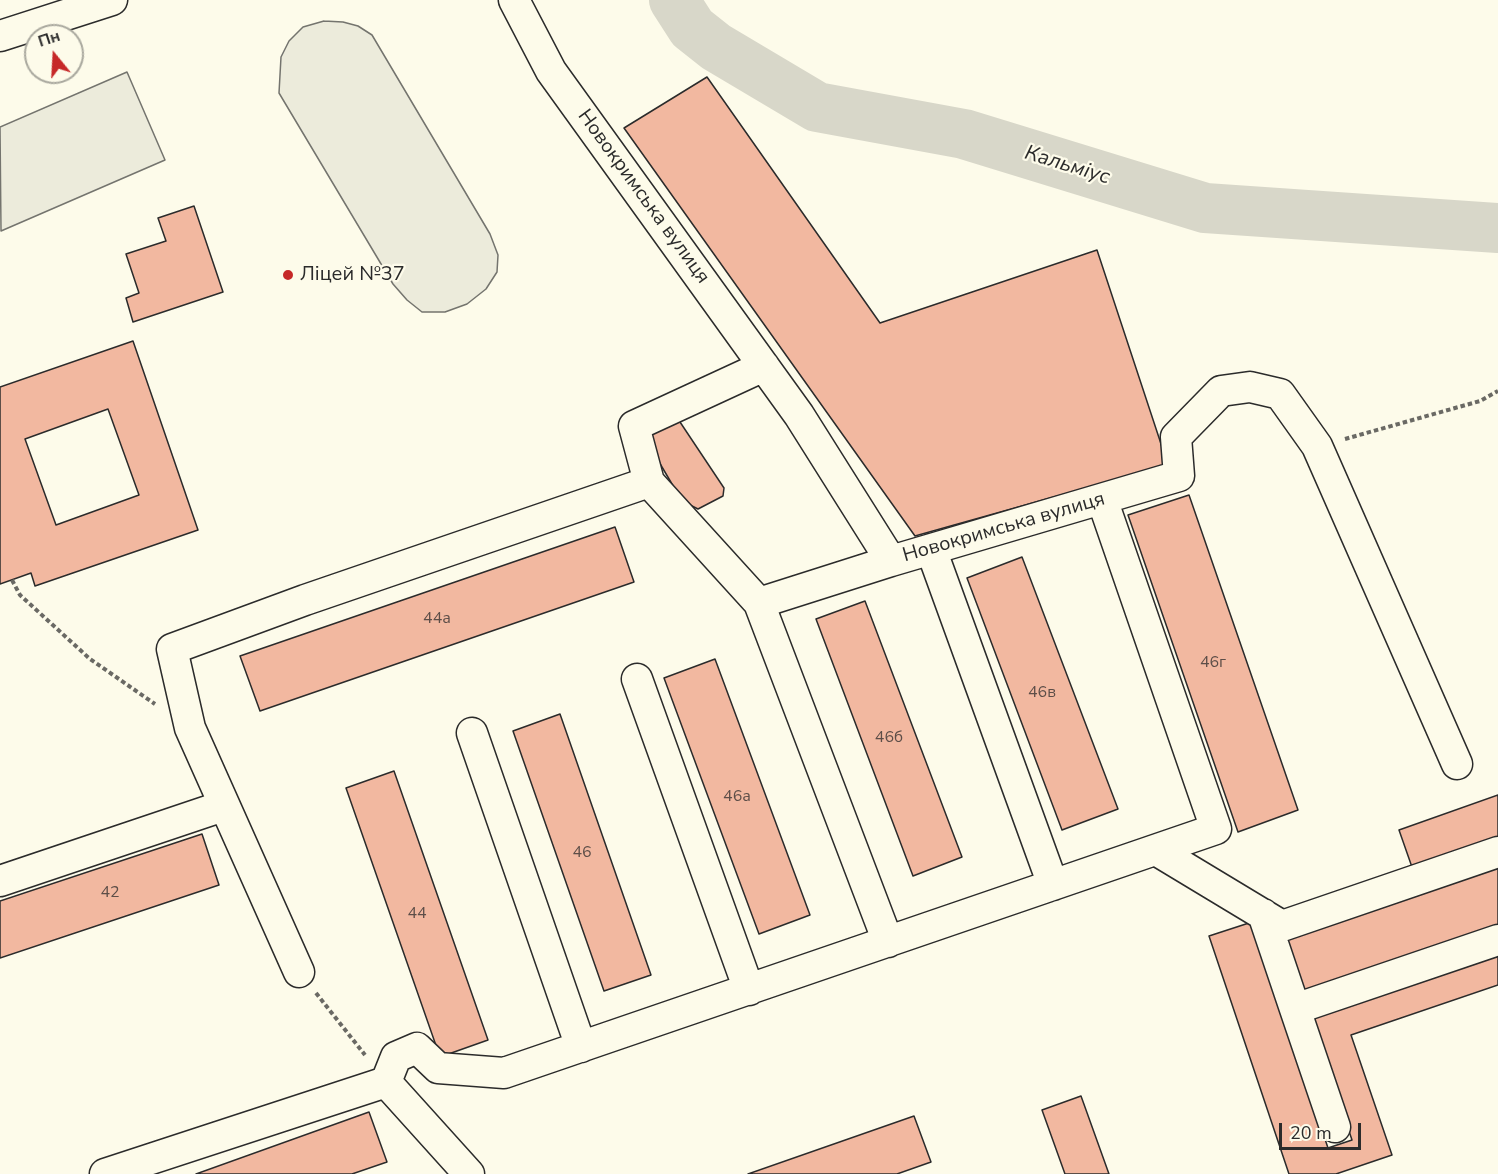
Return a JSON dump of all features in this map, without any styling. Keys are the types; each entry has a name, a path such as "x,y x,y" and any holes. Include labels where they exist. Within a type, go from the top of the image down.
{"street":[{"path":"0,36 112,0"},
{"name":"Новокримська вулиця","path":"514,0 551,71 764,366 891,561 1179,476 1176,437 1221,391 1250,387 1280,394 1317,446 1457,764"},
{"path":"764,366 634,426 649,482 759,603 888,942"},
{"path":"299,972 190,728 172,649 316,596 649,482"},
{"path":"386,1082 396,1057 417,1048 438,1068 504,1073 1216,829 1102,498"},
{"path":"931,549 1053,885"},
{"path":"759,603 891,561"},
{"path":"637,679 749,990"},
{"path":"472,733 581,1047"},
{"path":"0,881 223,806"},
{"path":"1156,850 1282,926 1498,852"},
{"path":"1263,914 1335,1127"},
{"path":"1295,1009 1498,940"},
{"path":"105,1174 386,1082"},
{"path":"386,1082 469,1174"}],"path":[{"path":"1317,446 1406,424 1480,401 1498,391"},
{"path":"12,580 20,595 90,659 190,728"},
{"path":"299,972 386,1082"}],"shaded area":[{"path":"324,21 358,26 372,35 490,234 498,255 497,272 486,289 467,304 445,312 422,312 407,300 393,284 279,93 281,57 289,41 303,27"},
{"path":"127,72 165,160 1,231 0,127"}],"building":[{"path":"707,77 880,323 1097,250 1168,465 915,536 624,128"},
{"path":"194,206 223,292 133,322 126,298 139,293 126,254 166,241 158,218"},
{"path":"133,341 198,530 35,586 31,573 0,584 0,387","holes":["108,409 139,495 56,525 25,439"]},
{"path":"674,413 724,488 723,496 698,509 682,501 639,428"},
{"path":"1189,495 1298,810 1238,832 1128,515"},
{"path":"615,527 634,582 260,711 240,656"},
{"path":"1022,557 1118,809 1062,830 967,578"},
{"path":"865,601 962,857 913,876 816,619"},
{"path":"715,659 810,915 759,934 664,678"},
{"path":"560,714 651,975 604,991 513,731"},
{"path":"394,771 488,1040 440,1057 346,788"},
{"path":"1498,795 1498,840 1413,870 1399,830"},
{"path":"202,834 219,885 0,958 0,901"},
{"path":"1498,863 1498,927 1304,995 1284,938"},
{"path":"1252,922 1328,1148 1352,1140 1311,1018 1498,954 1498,985 1351,1035 1392,1155 1336,1174 1289,1174 1209,936"},
{"path":"1081,1096 1109,1174 1065,1174 1042,1110"},
{"path":"369,1112 387,1162 352,1174 196,1174"},
{"path":"914,1116 931,1162 897,1174 748,1174"}],"waterway":[{"name":"Кальміус","path":"674,0 692,28 716,47 817,107 964,134 1205,208 1498,228"}],"place":[{"name":"Ліцей №37","path":"288,275"}]}
